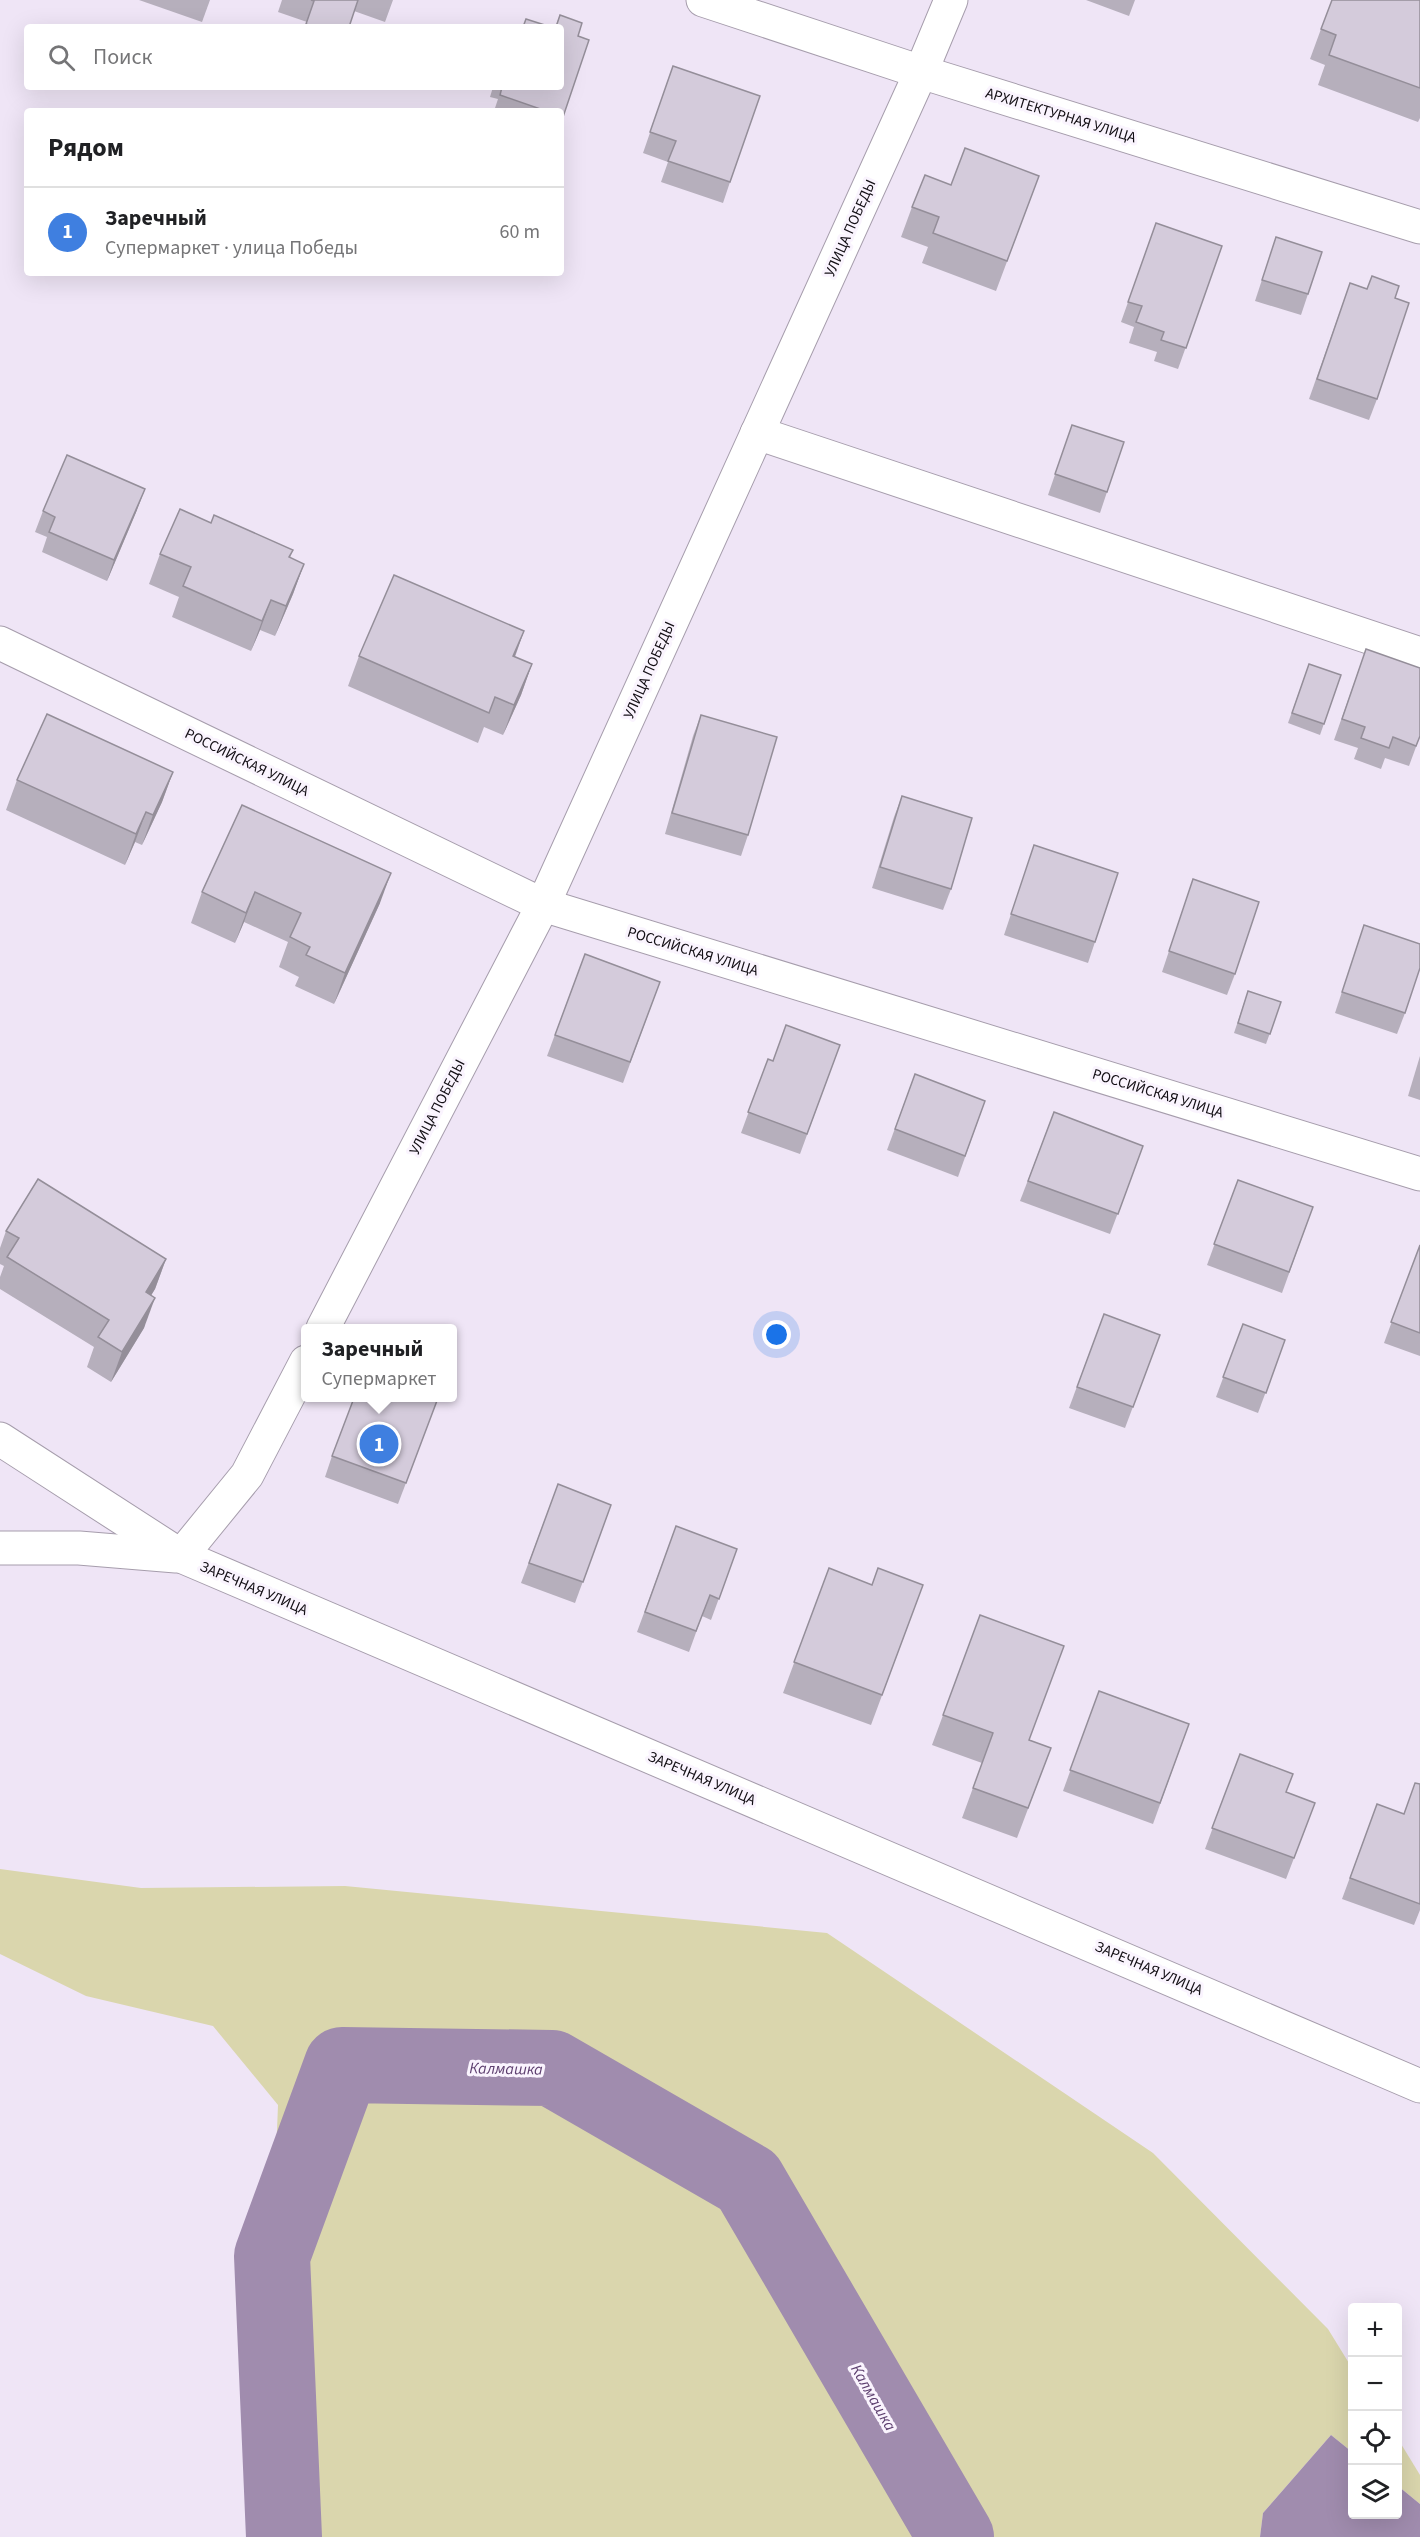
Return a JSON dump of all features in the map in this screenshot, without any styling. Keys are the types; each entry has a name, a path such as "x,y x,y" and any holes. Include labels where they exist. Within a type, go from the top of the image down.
{"street":[{"name":"АРХИТЕКТУРНАЯ УЛИЦА","path":"703,0 921,72 1420,227"},
{"name":"УЛИЦА ПОБЕДЫ","path":"326,1324 543,904 921,72 951,0"},
{"path":"757,433 1420,654"},
{"name":"РОССИЙСКАЯ УЛИЦА","path":"0,643 543,904 1420,1173"},
{"path":"0,1548 79,1548 181,1556 247,1474 301,1371"},
{"name":"ЗАРЕЧНАЯ УЛИЦА","path":"0,1439 181,1556 1420,2086"}],"shaded area":[{"path":"0,1869 141,1888 345,1886 827,1933 1153,2153 1328,2329 1348,2362 1348,2449 1331,2435 1263,2513 1260,2537 284,2537 272,2256 278,2105 213,2026 86,1996 0,1954"},
{"path":"1331,2435 1348,2449 1348,2519 1402,2519 1402,2489 1420,2504 1420,2537 1260,2537 1263,2513"},
{"path":"1402,2446 1420,2475 1420,2504 1402,2489"}],"building":[{"path":"311,0 358,0 350,24 306,24 314,1"},
{"path":"1332,0 1420,0 1420,88 1329,55 1336,35 1321,29"},
{"path":"560,15 582,23 578,36 589,40 564,114 564,108 537,108 500,95 501,90 564,90 564,24 557,24"},
{"path":"526,19 542,24 524,24"},
{"path":"673,66 760,96 730,182 668,161 676,141 650,132"},
{"path":"965,148 1039,176 1007,261 933,233 939,217 912,207 925,175 951,185"},
{"path":"1156,223 1222,246 1186,348 1161,340 1164,332 1136,322 1142,306 1128,302"},
{"path":"1276,237 1322,252 1308,294 1262,280"},
{"path":"1372,276 1399,286 1395,298 1409,303 1377,399 1317,379 1350,283 1367,289"},
{"path":"1072,425 1124,442 1107,492 1055,474"},
{"path":"67,455 145,489 114,560 49,532 55,517 43,511"},
{"path":"180,509 211,523 214,515 293,550 289,557 304,564 286,606 271,600 262,621 183,586 191,567 160,554"},
{"path":"394,575 524,631 513,656 532,664 514,705 495,697 489,713 359,656"},
{"path":"1366,649 1420,668 1420,736 1416,746 1393,737 1389,748 1361,738 1365,727 1342,719"},
{"path":"1309,664 1341,675 1324,724 1292,713"},
{"path":"47,714 173,772 153,815 146,812 136,834 17,780"},
{"path":"701,715 777,737 748,835 672,813"},
{"path":"902,796 972,818 951,889 880,867"},
{"path":"242,805 391,873 345,973 306,955 310,947 290,937 301,913 255,892 246,913 202,892"},
{"path":"1034,845 1118,873 1095,942 1011,914"},
{"path":"1193,879 1259,902 1235,974 1169,951"},
{"path":"1364,925 1420,944 1420,968 1405,1013 1342,992"},
{"path":"585,954 660,982 630,1062 555,1035"},
{"path":"1248,991 1281,1002 1270,1034 1238,1023"},
{"path":"786,1025 840,1045 807,1134 748,1112 768,1059 773,1061"},
{"path":"915,1074 985,1101 965,1156 895,1129"},
{"path":"1054,1112 1143,1146 1118,1214 1028,1181"},
{"path":"38,1179 166,1259 146,1292 155,1298 122,1352 98,1337 109,1320 7,1257 19,1238 6,1231"},
{"path":"1238,1180 1313,1207 1289,1272 1214,1244"},
{"path":"1420,1245 1420,1333 1391,1322"},
{"path":"1104,1314 1160,1335 1133,1407 1077,1387"},
{"path":"1243,1324 1285,1340 1266,1393 1223,1377"},
{"path":"352,1402 436,1402 406,1483 332,1456"},
{"path":"558,1484 611,1505 583,1582 529,1563"},
{"path":"676,1526 737,1549 719,1599 710,1595 696,1631 645,1612"},
{"path":"829,1568 872,1585 878,1568 923,1585 882,1695 794,1662"},
{"path":"980,1615 1064,1646 1029,1740 1051,1748 1028,1808 973,1788 993,1733 943,1715"},
{"path":"1099,1691 1189,1724 1160,1803 1070,1770"},
{"path":"1240,1754 1293,1774 1286,1792 1315,1803 1294,1858 1212,1828"},
{"path":"1415,1783 1420,1784 1420,1904 1350,1878 1377,1804 1404,1814"}],"waterway":[{"name":"Калмашка","path":"284,2537 272,2256 342,2065 552,2068 748,2181 956,2537"}],"place":[{"name":"Заречный","path":"379,1444"}]}
